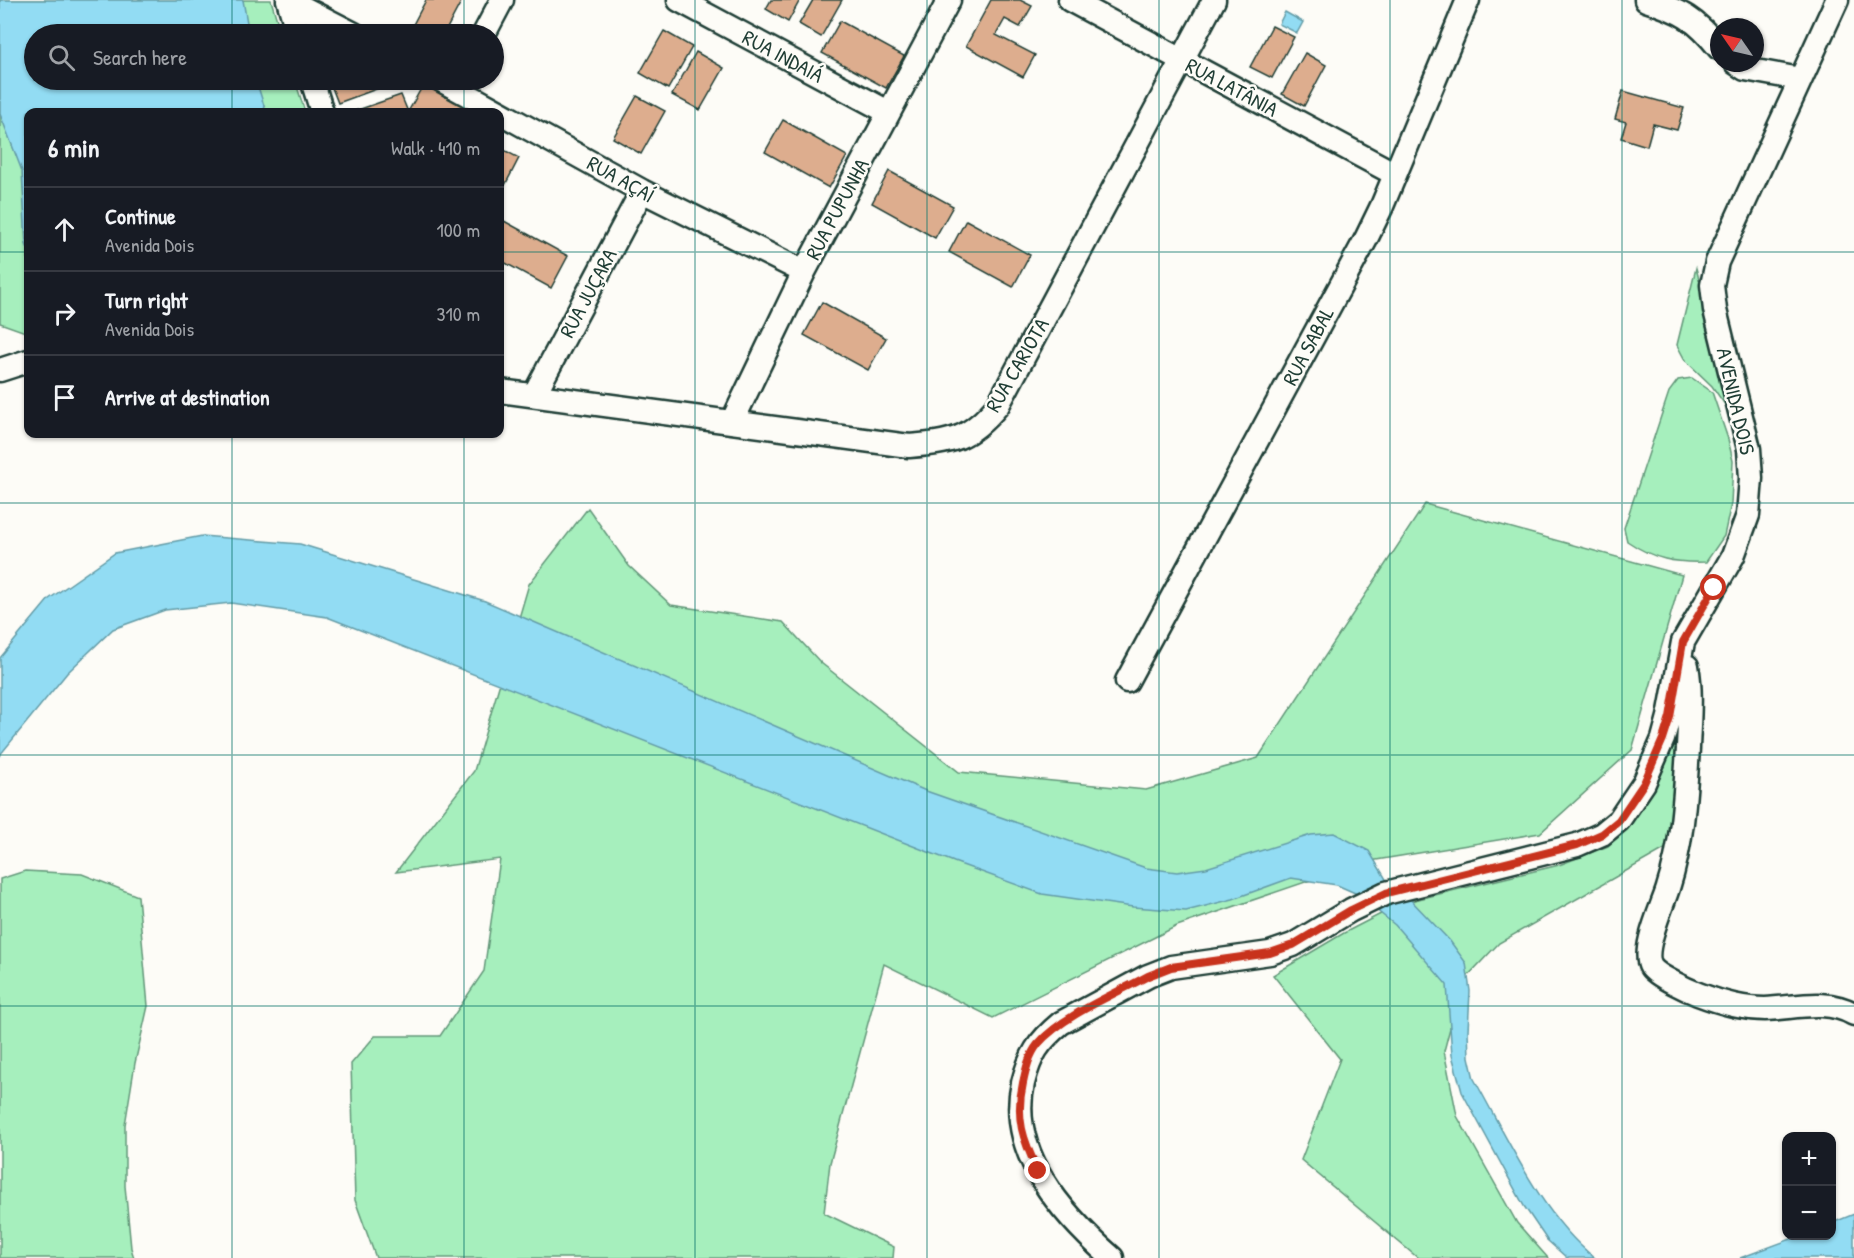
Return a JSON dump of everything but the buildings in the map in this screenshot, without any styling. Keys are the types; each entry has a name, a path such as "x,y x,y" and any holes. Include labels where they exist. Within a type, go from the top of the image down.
{"street":[{"path":"288,0 295,24"},
{"path":"288,0 335,24"},
{"path":"489,24 502,0"},
{"name":"RUA INDAIÁ","path":"679,0 888,112"},
{"name":"RUA PUPUNHA","path":"732,422 804,272 949,0"},
{"name":"RUA LATÂNIA","path":"1070,0 1395,174"},
{"name":"RUA CARIOTA","path":"504,391 909,446 943,443 962,437 976,429 998,405 1214,0"},
{"name":"RUA SABAL","path":"1127,681 1366,239 1468,0"},
{"path":"1646,0 1672,8 1696,22 1710,38"},
{"name":"AVENIDA DOIS","path":"1112,1258 1072,1220 1054,1198 1026,1146 1020,1128 1020,1098 1028,1064 1038,1044 1061,1023 1148,976 1181,965 1270,953 1293,945 1351,910 1386,893 1554,852 1602,834 1619,820 1632,802 1654,760 1670,717 1683,642 1733,556 1748,516 1749,448 1715,310 1712,285 1717,262 1837,0"},
{"path":"1761,72 1800,79"},
{"path":"315,90 321,108"},
{"name":"RUA AÇAÍ","path":"467,90 498,108"},
{"name":"RUA AÇAÍ","path":"504,111 642,191 804,272"},
{"name":"RUA JUÇARA","path":"534,395 642,191"},
{"path":"0,370 24,362"},
{"path":"1683,642 1689,680 1689,719 1681,836 1653,934 1649,959 1651,966 1668,979 1697,994 1736,1006 1764,1009 1831,1005 1854,1014"}],"green space":[{"path":"0,0 271,0 278,24 24,24 24,90 298,90 304,108 24,108 24,332 0,323"},
{"path":"1696,268 1739,425 1712,386 1685,360 1677,345"},
{"path":"1692,378 1712,392 1733,461 1731,504 1724,536 1706,562 1674,561 1656,556 1627,541 1624,528 1669,392 1678,380"},
{"path":"1425,504 1682,575 1632,750 1540,833 1364,862 1177,926 993,1018 884,964 830,1163 824,1213 894,1247 893,1258 376,1258 355,1200 351,1064 375,1036 440,1036 484,971 500,859 396,872 474,771 529,584 588,508 629,566 671,605 783,622 821,663 959,772 1146,790 1258,758"},
{"path":"1684,671 1670,846 1499,943 1462,982 1444,1051 1457,1116 1517,1223 1548,1258 1418,1258 1301,1160 1340,1059 1273,975 1344,933 1402,903 1559,865 1608,846 1639,812 1654,785"},
{"path":"25,871 82,874 138,896 148,1006 135,1063 125,1125 125,1186 134,1258 0,1258 0,879"}],"water":[{"path":"0,0 243,0 247,24 24,24 24,90 259,90 265,108 24,108 24,208 22,171 0,114"},
{"path":"1285,12 1303,22 1297,33 1279,24"},
{"path":"202,536 300,544 485,601 926,791 1146,868 1177,872 1206,868 1311,835 1334,833 1369,851 1387,881 1408,897 1450,941 1466,963 1470,991 1469,1057 1474,1079 1542,1199 1558,1221 1595,1258 1567,1258 1547,1240 1524,1206 1462,1092 1452,1055 1447,985 1395,925 1355,893 1337,885 1291,878 1233,899 1186,911 1133,907 1042,894 954,862 327,617 231,603 165,610 113,629 67,673 0,755 0,658 49,599 115,553"},
{"path":"1854,1214 1854,1258 1740,1258 1788,1240 1836,1240 1836,1221"}],"route":[{"path":"1038,1171 1020,1128 1020,1098 1028,1064 1035,1049 1061,1023 1160,971 1209,960 1270,953 1293,945 1351,910 1386,893 1577,845 1602,834 1619,820 1644,783 1663,739 1670,717 1683,642 1714,588"}]}
